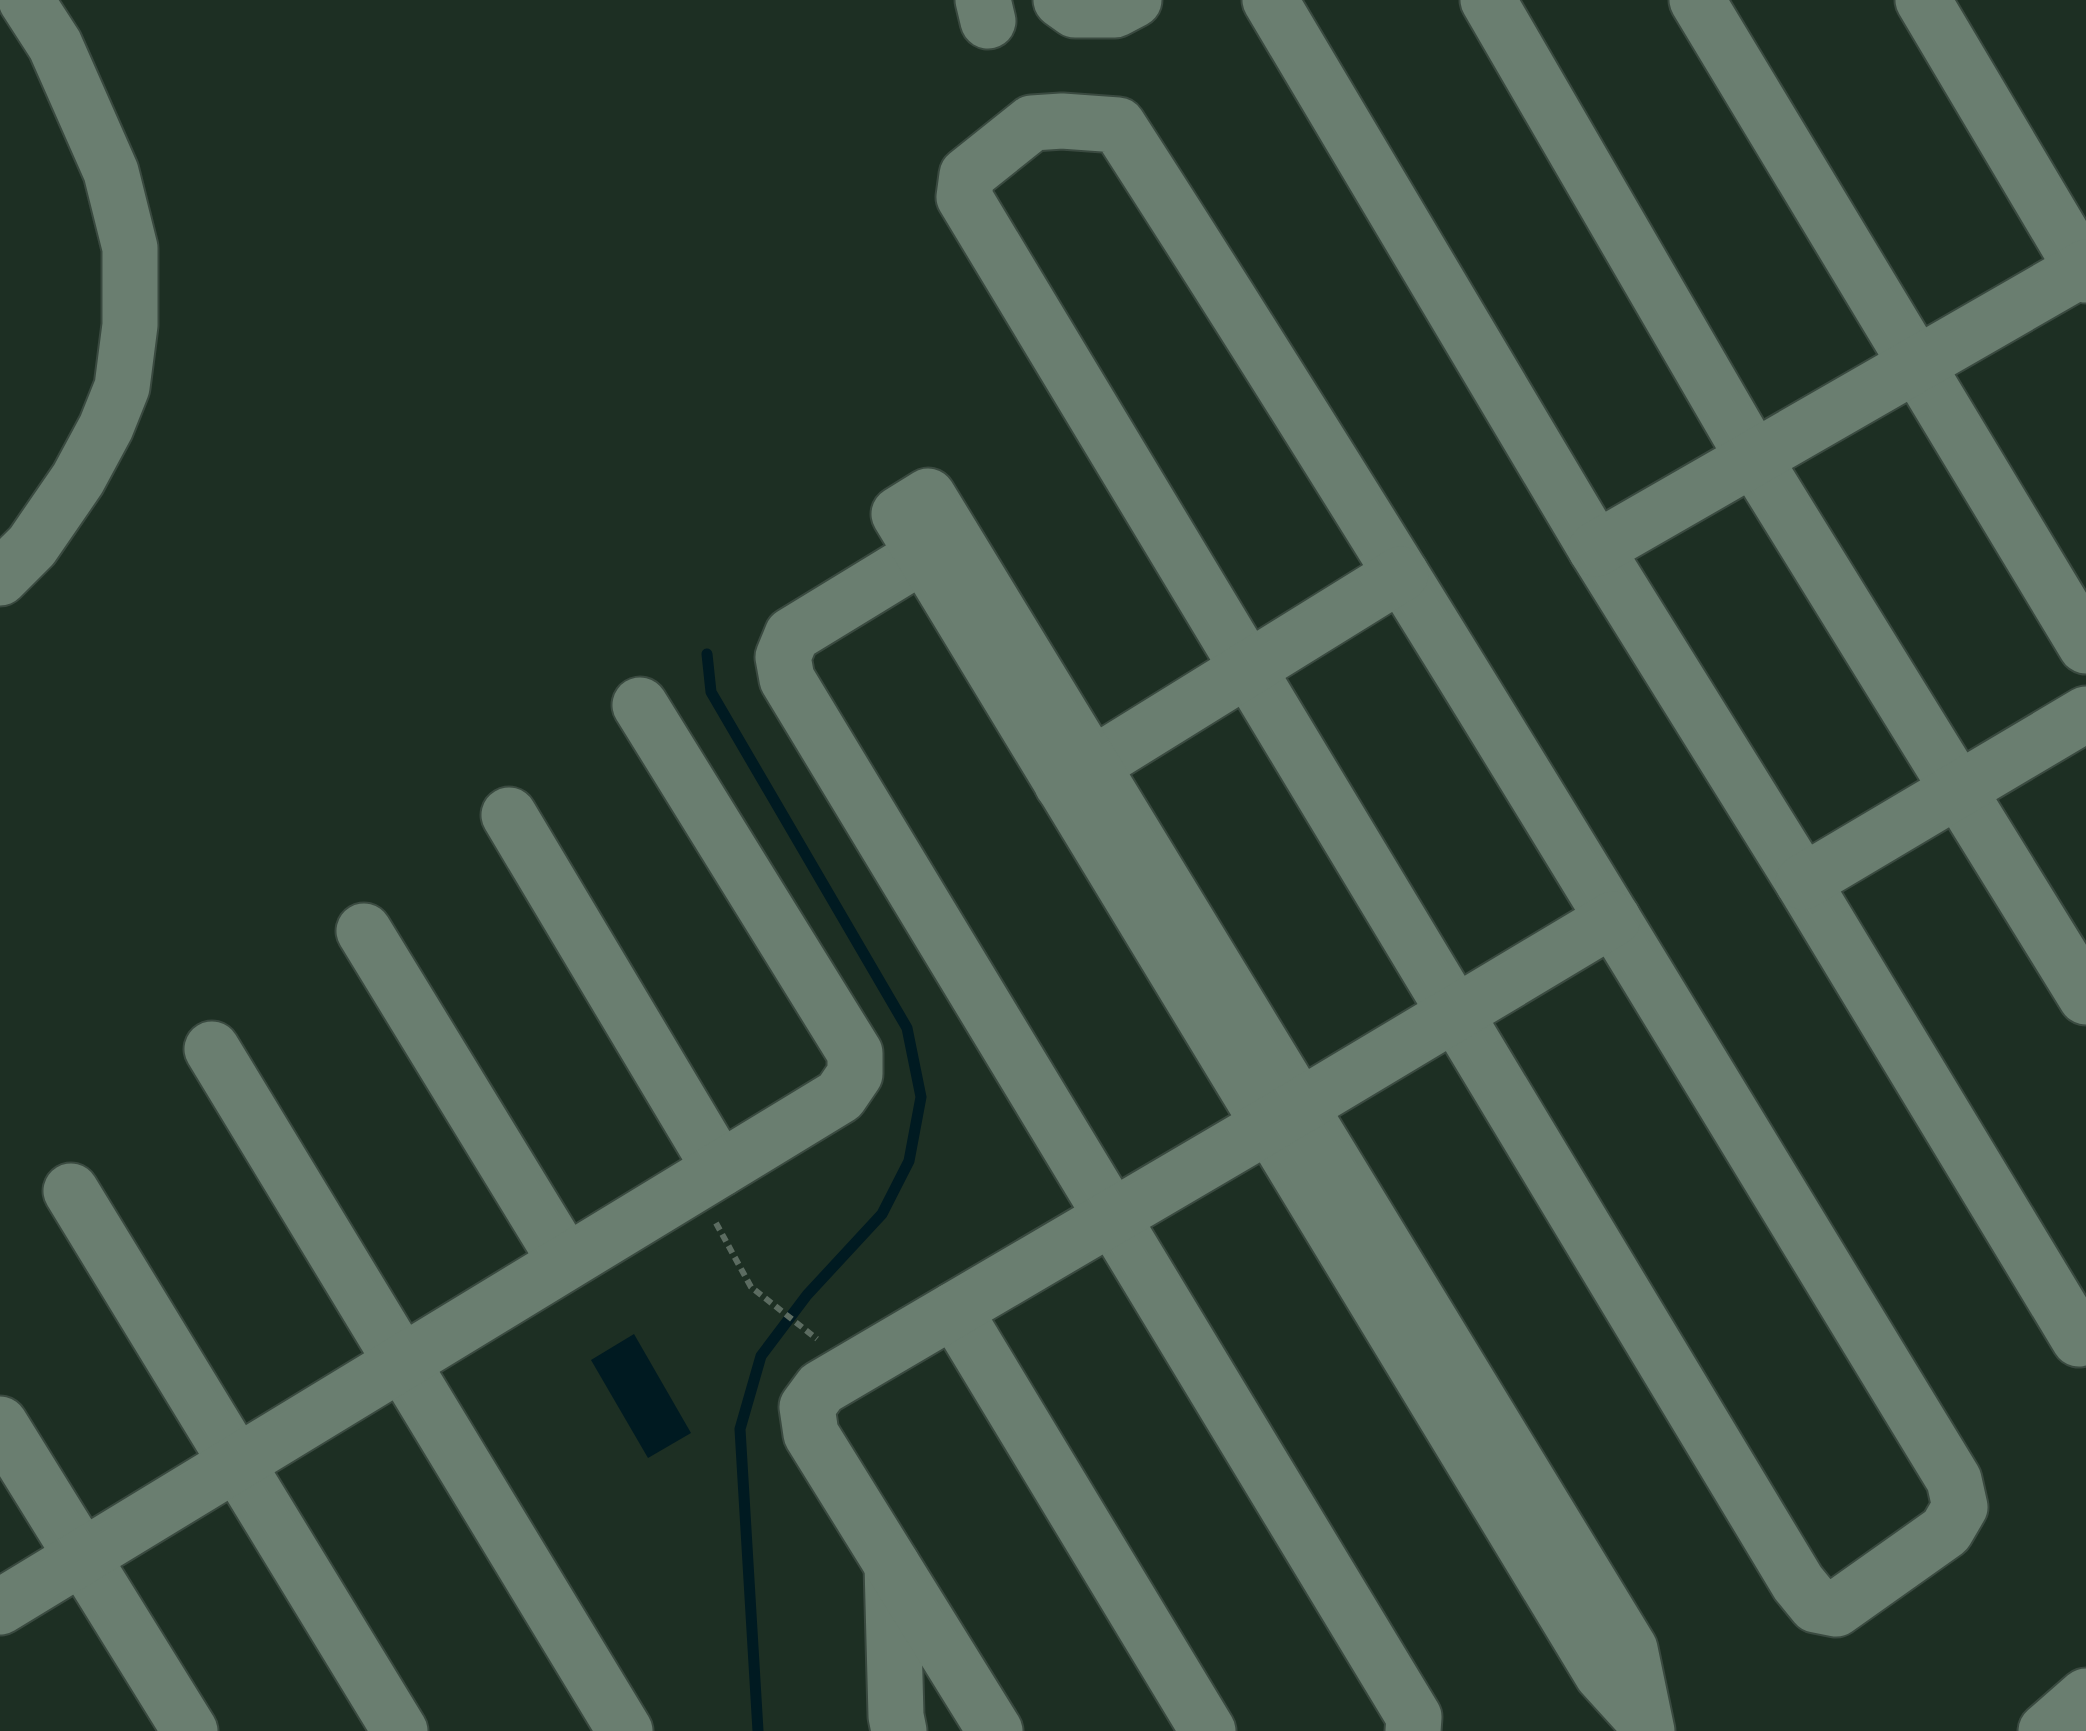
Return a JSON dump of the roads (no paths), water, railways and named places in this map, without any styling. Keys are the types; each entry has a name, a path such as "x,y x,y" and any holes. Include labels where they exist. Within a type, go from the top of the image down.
{"street":[{"path":"0,578 32,546 78,479 106,427 122,387 130,326 130,248 111,172 55,45 26,0"},
{"path":"1061,0 1075,10 1115,10 1134,0"},
{"path":"1270,0 1596,549 1803,882 2078,1340 2086,1330"},
{"path":"1488,0 1754,459 2086,997"},
{"path":"1696,0 2086,646"},
{"path":"1596,549 2085,271 1923,0"},
{"path":"1032,123 1118,125 1402,574 1954,1480 1960,1507 1946,1532 1836,1609 1816,1605 1798,1583 1248,669 964,196 968,176 1032,123"},
{"path":"1412,1731 1414,1717 787,679 783,658 792,635 923,554 1077,775 1285,1116 1630,1650 1646,1725"},
{"path":"1077,775 1402,574"},
{"path":"0,1606 840,1096 855,1074 855,1053 640,705"},
{"path":"1803,882 2086,714"},
{"path":"509,815 707,1177"},
{"path":"994,1731 811,1434 808,1407 821,1388 1613,919"},
{"path":"364,931 566,1262"},
{"path":"212,1049 624,1731"},
{"path":"71,1192 400,1731"},
{"path":"954,1310 1208,1731"},
{"path":"0,1424 190,1731"},
{"path":"892,1565 899,1731"},
{"path":"2046,1731 2086,1696"}],"water":[{"path":"634,1334 691,1433 648,1458 591,1360"}],"waterway":[{"path":"707,654 711,692 907,1028 921,1097 909,1161 882,1214 807,1295 761,1356 740,1429 758,1731"}]}
